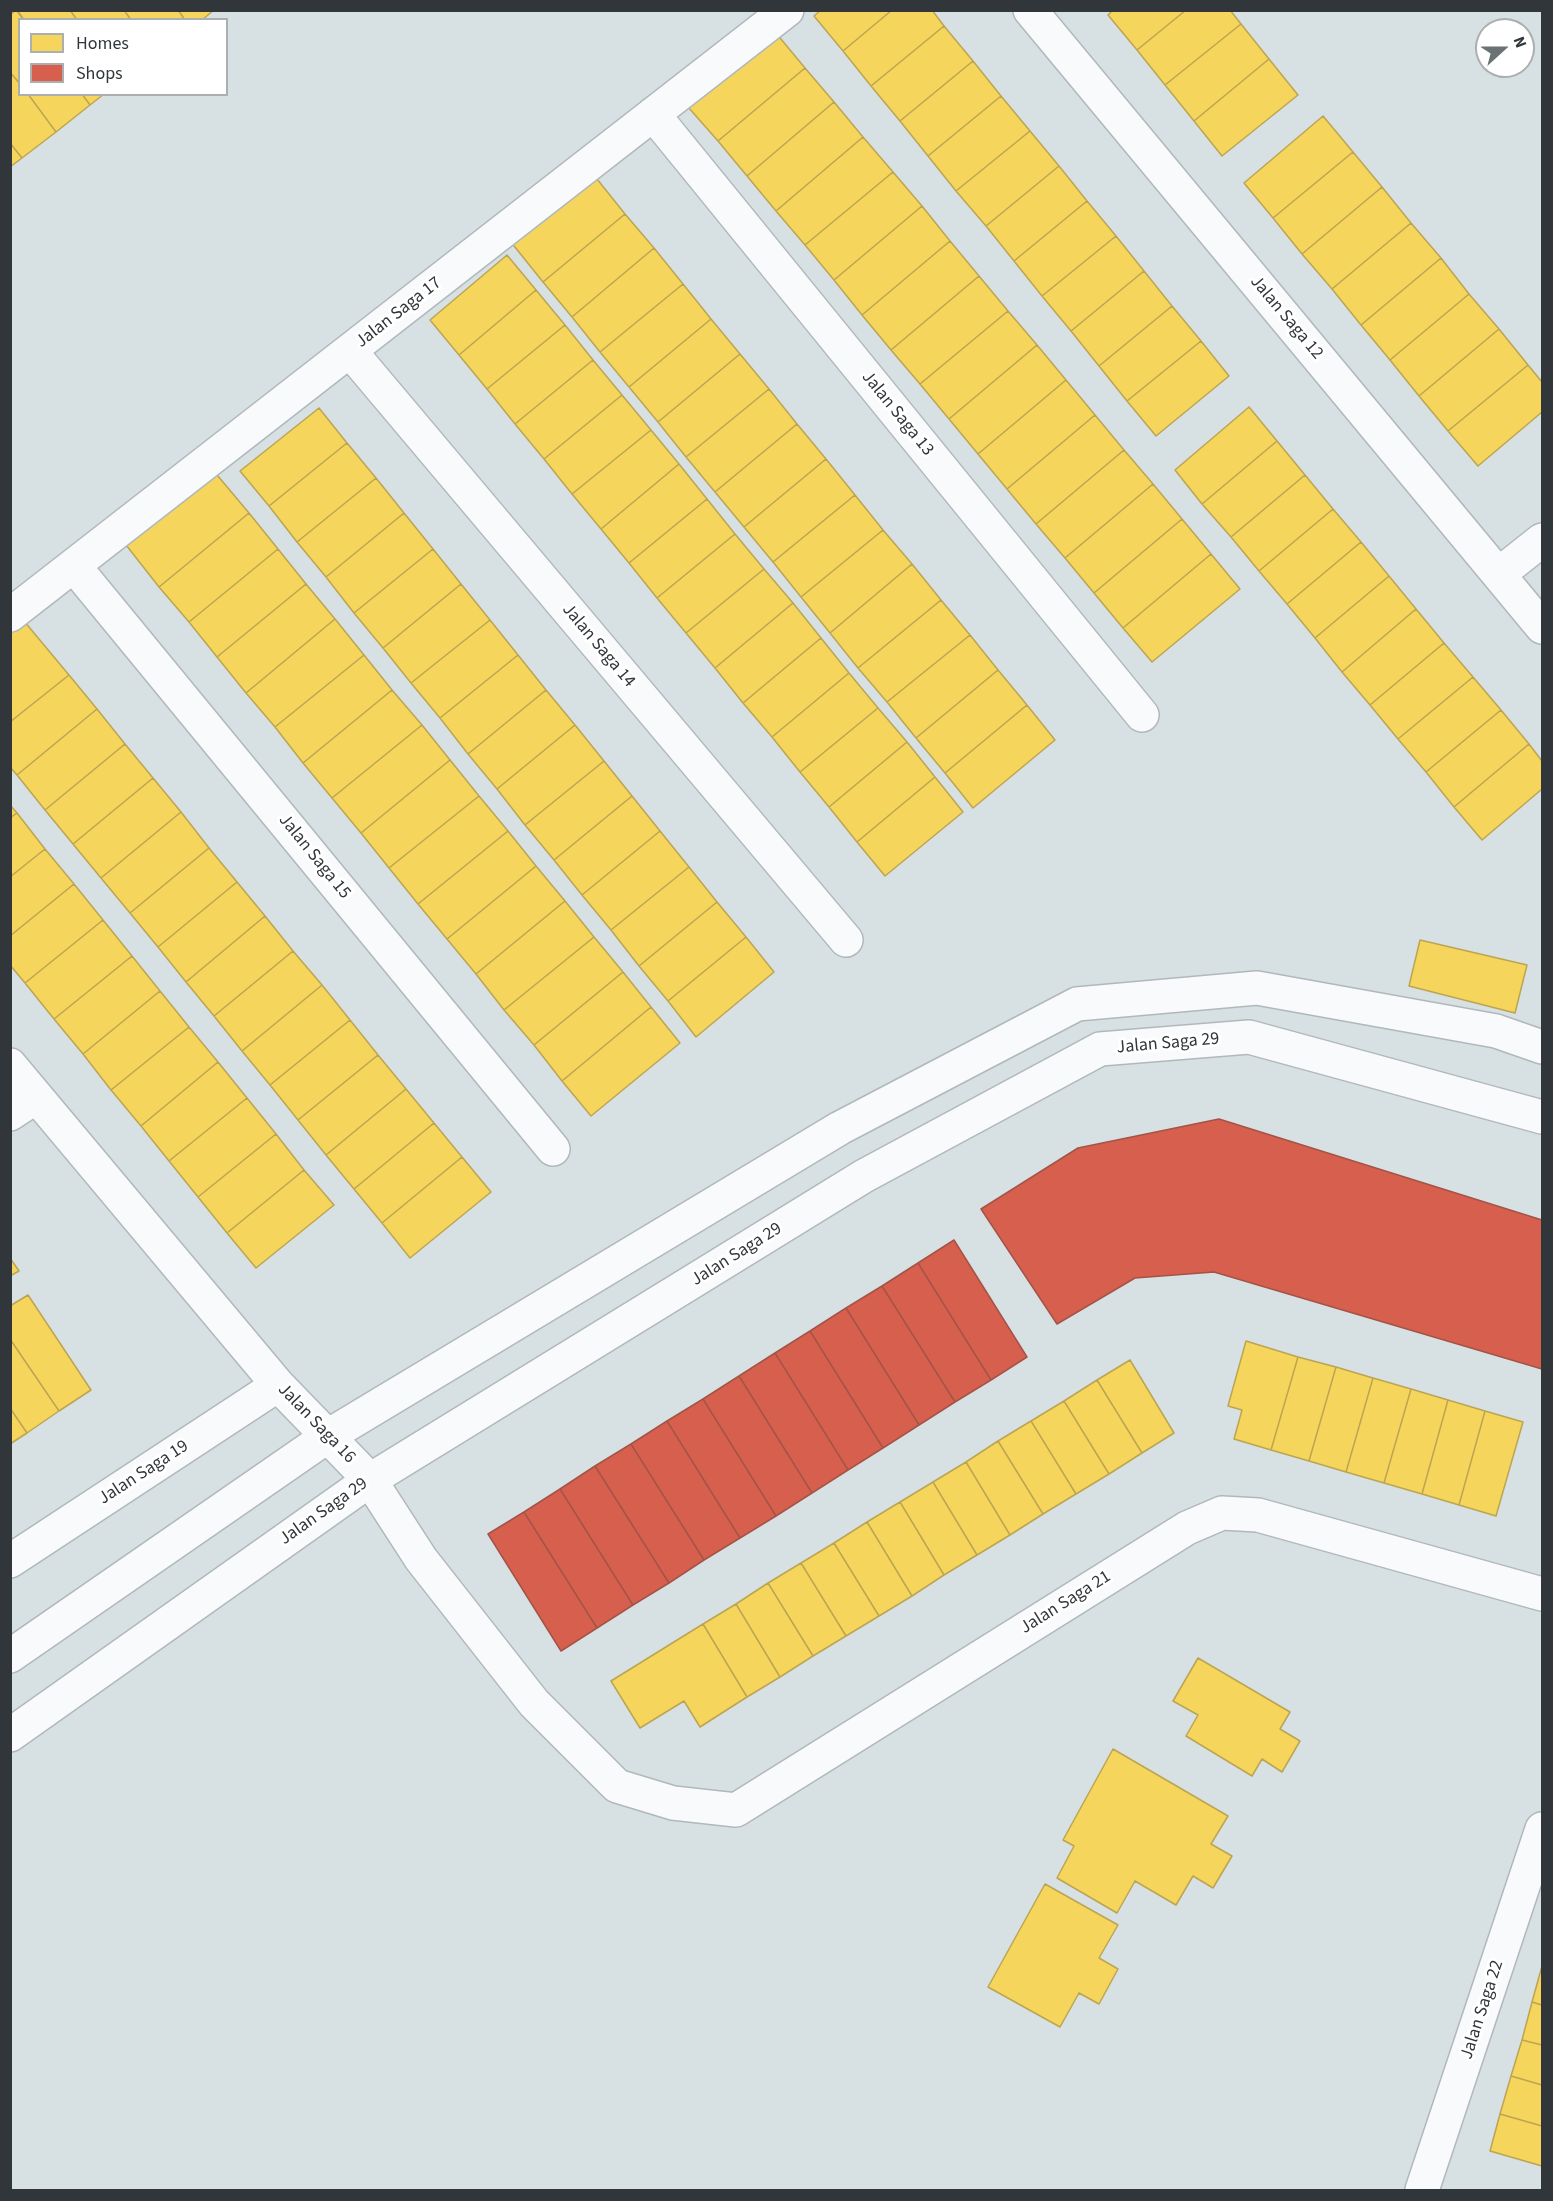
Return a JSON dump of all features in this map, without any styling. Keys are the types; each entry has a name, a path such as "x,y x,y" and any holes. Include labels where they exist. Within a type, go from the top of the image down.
{"street":[{"name":"Jalan Saga 17","path":"10,615 787,10"},
{"name":"Jalan Saga 12","path":"1030,10 1542,627"},
{"name":"Jalan Saga 13","path":"653,114 1142,715"},
{"name":"Jalan Saga 14","path":"350,351 846,940"},
{"path":"1499,574 1542,540"},
{"name":"Jalan Saga 15","path":"74,566 553,1149"},
{"path":"10,1656 328,1436 840,1128 1077,1004 1257,988 1496,1031 1542,1047"},
{"name":"Jalan Saga 29","path":"10,1735 369,1480 864,1176 1100,1049 1249,1037 1542,1117"},
{"name":"Jalan Saga 16","path":"10,1065 23,1106 278,1385 369,1480 421,1559 534,1703 617,1786"},
{"name":"Jalan Saga 19","path":"10,1561 278,1385"},
{"name":"Jalan Saga 21","path":"617,1786 673,1803 736,1810 1187,1528 1222,1514 1258,1515 1542,1594"},
{"name":"Jalan Saga 22","path":"1422,2190 1542,1829"}],"building: Homes":[{"path":"16,10 22,18 18,18 18,82 10,72 10,15"},
{"path":"17,10 70,10 76,18 23,18"},
{"path":"70,10 124,10 130,18 76,18"},
{"path":"124,10 178,10 184,18 130,18"},
{"path":"178,10 214,10 204,18 184,18"},
{"path":"821,10 892,10 843,51 814,16"},
{"path":"892,10 932,10 944,26 871,86 843,51"},
{"path":"1113,10 1186,10 1137,50 1108,15"},
{"path":"1186,10 1230,10 1241,24 1165,85 1137,50"},
{"path":"1241,24 1269,59 1194,121 1165,85"},
{"path":"944,26 973,61 900,121 871,86"},
{"path":"776,33 805,68 718,141 688,107"},
{"path":"1269,59 1298,95 1222,156 1194,121"},
{"path":"973,61 1001,96 928,156 900,121"},
{"path":"805,68 834,102 747,176 718,141"},
{"path":"10,72 18,82 18,96 29,96 56,132 22,158 10,143"},
{"path":"29,96 83,96 90,105 56,132"},
{"path":"83,96 101,96 90,105"},
{"path":"1001,96 1030,131 956,191 928,156"},
{"path":"834,102 863,137 776,211 747,176"},
{"path":"1323,116 1353,152 1273,218 1244,183"},
{"path":"1030,131 1059,166 986,226 956,191"},
{"path":"863,137 893,172 805,245 776,211"},
{"path":"10,143 22,158 10,167"},
{"path":"1353,152 1382,187 1302,254 1273,218"},
{"path":"581,159 625,214 543,282 498,226"},
{"path":"1059,166 1087,201 1014,261 986,226"},
{"path":"893,172 922,206 834,280 805,245"},
{"path":"1382,187 1411,223 1332,289 1302,254"},
{"path":"1087,201 1116,236 1042,296 1014,261"},
{"path":"922,206 950,241 862,315 834,280"},
{"path":"625,214 654,248 572,317 543,282"},
{"path":"1411,223 1441,258 1361,325 1332,289"},
{"path":"1116,236 1144,271 1071,331 1042,296"},
{"path":"950,241 979,276 891,350 862,315"},
{"path":"654,248 683,284 600,352 572,317"},
{"path":"507,255 536,290 459,355 430,320"},
{"path":"1441,258 1469,294 1390,360 1361,325"},
{"path":"1144,271 1172,306 1099,366 1071,331"},
{"path":"979,276 1008,311 920,384 891,350"},
{"path":"683,284 711,319 629,387 600,352"},
{"path":"536,290 565,325 487,389 459,355"},
{"path":"1469,294 1499,329 1419,396 1390,360"},
{"path":"1172,306 1201,341 1127,401 1099,366"},
{"path":"1008,311 1037,345 949,419 920,384"},
{"path":"711,319 740,354 658,422 629,387"},
{"path":"565,325 593,360 515,424 487,389"},
{"path":"1499,329 1528,365 1448,431 1419,396"},
{"path":"1201,341 1229,376 1156,436 1127,401"},
{"path":"1037,345 1066,380 978,454 949,419"},
{"path":"740,354 769,389 686,457 658,422"},
{"path":"593,360 622,395 544,459 515,424"},
{"path":"1528,365 1542,382 1542,412 1478,466 1448,431"},
{"path":"1066,380 1095,415 1007,489 978,454"},
{"path":"769,389 797,424 715,492 686,457"},
{"path":"622,395 651,430 572,494 544,459"},
{"path":"1249,407 1277,441 1202,504 1175,470"},
{"path":"319,408 347,443 269,506 240,471"},
{"path":"1095,415 1124,450 1036,524 1007,489"},
{"path":"797,424 826,459 744,527 715,492"},
{"path":"651,430 679,464 601,529 572,494"},
{"path":"1277,441 1305,475 1231,537 1202,504"},
{"path":"347,443 376,478 297,542 269,506"},
{"path":"1124,450 1153,484 1065,558 1036,524"},
{"path":"826,459 855,495 773,562 744,527"},
{"path":"207,463 249,513 159,587 119,536"},
{"path":"679,464 707,499 629,563 601,529"},
{"path":"1305,475 1333,509 1259,571 1231,537"},
{"path":"376,478 404,513 326,577 297,542"},
{"path":"1153,484 1182,519 1094,593 1065,558"},
{"path":"855,495 883,530 801,597 773,562"},
{"path":"707,499 735,534 657,598 629,563"},
{"path":"1333,509 1361,542 1287,604 1259,571"},
{"path":"249,513 278,549 189,622 159,587"},
{"path":"404,513 433,549 354,613 326,577"},
{"path":"1182,519 1211,554 1123,628 1094,593"},
{"path":"883,530 912,564 830,633 801,597"},
{"path":"735,534 764,569 686,633 657,598"},
{"path":"1361,542 1389,576 1315,638 1287,604"},
{"path":"278,549 306,584 217,657 189,622"},
{"path":"433,549 461,584 383,648 354,613"},
{"path":"1211,554 1240,589 1152,662 1123,628"},
{"path":"912,564 941,600 858,668 830,633"},
{"path":"764,569 793,603 715,668 686,633"},
{"path":"1389,576 1416,609 1342,672 1315,638"},
{"path":"306,584 335,619 246,693 217,657"},
{"path":"461,584 490,620 411,683 383,648"},
{"path":"941,600 970,635 887,702 858,668"},
{"path":"793,603 821,638 743,703 715,668"},
{"path":"14,609 69,675 10,722 10,612"},
{"path":"1416,609 1444,643 1370,705 1342,672"},
{"path":"335,619 364,655 275,727 246,693"},
{"path":"490,620 518,655 440,718 411,683"},
{"path":"970,635 998,670 916,738 887,702"},
{"path":"821,638 849,673 772,737 743,703"},
{"path":"1444,643 1473,677 1398,739 1370,705"},
{"path":"364,655 392,690 303,763 275,727"},
{"path":"518,655 546,690 468,754 440,718"},
{"path":"998,670 1027,705 945,773 916,738"},
{"path":"849,673 878,708 800,772 772,737"},
{"path":"69,675 97,709 17,775 10,767 10,722"},
{"path":"1473,677 1501,710 1426,772 1398,739"},
{"path":"392,690 422,725 332,798 303,763"},
{"path":"546,690 575,725 497,789 468,754"},
{"path":"1027,705 1055,740 973,808 945,773"},
{"path":"878,708 907,742 829,807 800,772"},
{"path":"97,709 125,744 45,810 17,775"},
{"path":"1501,710 1529,744 1454,807 1426,772"},
{"path":"422,725 450,760 361,833 332,798"},
{"path":"575,725 604,761 525,825 497,789"},
{"path":"907,742 935,777 857,842 829,807"},
{"path":"125,744 153,778 73,844 45,810"},
{"path":"1529,744 1542,761 1542,789 1482,840 1454,807"},
{"path":"450,760 479,796 389,868 361,833"},
{"path":"604,761 632,796 554,860 525,825"},
{"path":"935,777 963,812 885,876 857,842"},
{"path":"153,778 181,812 101,878 73,844"},
{"path":"479,796 508,831 418,904 389,868"},
{"path":"632,796 660,831 582,895 554,860"},
{"path":"10,805 17,813 10,818"},
{"path":"181,812 209,848 130,913 101,878"},
{"path":"17,813 45,849 10,877 10,818"},
{"path":"508,831 536,866 447,939 418,904"},
{"path":"660,831 689,867 611,930 582,895"},
{"path":"209,848 237,882 158,947 130,913"},
{"path":"45,849 74,884 10,936 10,877"},
{"path":"536,866 565,901 476,974 447,939"},
{"path":"689,867 717,902 639,966 611,930"},
{"path":"237,882 265,916 186,982 158,947"},
{"path":"74,884 103,920 25,983 10,965 10,936"},
{"path":"565,901 594,937 504,1010 476,974"},
{"path":"717,902 746,937 668,1001 639,966"},
{"path":"265,916 293,951 214,1016 186,982"},
{"path":"103,920 132,956 54,1019 25,983"},
{"path":"594,937 623,972 534,1045 504,1010"},
{"path":"746,937 774,972 696,1037 668,1001"},
{"path":"1420,940 1527,965 1515,1013 1409,986"},
{"path":"293,951 322,985 242,1051 214,1016"},
{"path":"132,956 160,991 83,1054 54,1019"},
{"path":"623,972 651,1007 562,1081 534,1045"},
{"path":"322,985 350,1020 270,1085 242,1051"},
{"path":"160,991 189,1027 111,1090 83,1054"},
{"path":"651,1007 680,1043 591,1116 562,1081"},
{"path":"350,1020 378,1055 298,1120 270,1085"},
{"path":"189,1027 218,1062 141,1126 111,1090"},
{"path":"378,1055 406,1089 326,1155 298,1120"},
{"path":"218,1062 247,1098 169,1161 141,1126"},
{"path":"406,1089 434,1123 354,1189 326,1155"},
{"path":"247,1098 276,1134 198,1197 169,1161"},
{"path":"434,1123 462,1157 382,1223 354,1189"},
{"path":"276,1134 304,1170 227,1233 198,1197"},
{"path":"462,1157 491,1192 410,1258 382,1223"},
{"path":"304,1170 334,1205 256,1268 227,1233"},
{"path":"10,1258 19,1271 10,1276"},
{"path":"28,1295 91,1390 59,1411 10,1339 10,1306"},
{"path":"10,1339 59,1411 27,1433 10,1408"},
{"path":"1246,1341 1298,1357 1271,1450 1234,1439 1242,1410 1228,1406"},
{"path":"1298,1357 1336,1367 1309,1461 1271,1450"},
{"path":"1130,1360 1174,1433 1142,1453 1097,1380"},
{"path":"1336,1367 1373,1378 1346,1472 1309,1461"},
{"path":"1373,1378 1411,1389 1384,1483 1346,1472"},
{"path":"1097,1380 1142,1453 1109,1474 1064,1401"},
{"path":"1411,1389 1448,1400 1422,1494 1384,1483"},
{"path":"1448,1400 1485,1411 1459,1505 1422,1494"},
{"path":"1064,1401 1109,1474 1076,1494 1031,1421"},
{"path":"10,1408 27,1433 10,1444"},
{"path":"1485,1411 1523,1422 1496,1516 1459,1505"},
{"path":"1031,1421 1076,1494 1043,1514 998,1441"},
{"path":"998,1441 1043,1514 1010,1535 966,1462"},
{"path":"966,1462 1010,1535 977,1555 933,1482"},
{"path":"933,1482 977,1555 944,1575 900,1502"},
{"path":"900,1502 944,1575 912,1596 867,1522"},
{"path":"867,1522 912,1596 879,1616 834,1543"},
{"path":"834,1543 879,1616 846,1636 801,1563"},
{"path":"801,1563 846,1636 813,1656 768,1583"},
{"path":"768,1583 813,1656 780,1677 736,1604"},
{"path":"736,1604 780,1677 747,1697 703,1624"},
{"path":"703,1624 747,1697 700,1727 684,1701 640,1728 611,1681"},
{"path":"1198,1658 1290,1712 1280,1729 1300,1741 1282,1772 1262,1759 1252,1776 1186,1736 1198,1715 1173,1701"},
{"path":"1113,1749 1228,1816 1211,1844 1232,1856 1213,1888 1193,1876 1176,1905 1135,1881 1117,1913 1057,1878 1074,1846 1063,1840"},
{"path":"1045,1884 1118,1925 1099,1958 1118,1969 1099,2004 1079,1993 1060,2027 988,1987"},
{"path":"1542,1966 1542,2005 1532,2002"},
{"path":"1532,2002 1542,2005 1542,2045 1522,2040"},
{"path":"1522,2040 1542,2045 1542,2085 1511,2076"},
{"path":"1511,2076 1542,2085 1542,2126 1500,2114"},
{"path":"1500,2114 1542,2126 1542,2166 1490,2151"}],"building: Shops":[{"path":"1219,1119 1542,1220 1542,1369 1214,1272 1135,1278 1057,1324 981,1209 1078,1148"},
{"path":"954,1240 1027,1357 991,1380 918,1263"},
{"path":"918,1263 991,1380 955,1402 882,1286"},
{"path":"882,1286 955,1402 919,1425 846,1308"},
{"path":"846,1308 919,1425 883,1448 810,1331"},
{"path":"810,1331 883,1448 848,1470 775,1353"},
{"path":"775,1353 848,1470 812,1493 739,1376"},
{"path":"739,1376 812,1493 776,1516 703,1399"},
{"path":"703,1399 776,1516 740,1538 667,1421"},
{"path":"667,1421 740,1538 704,1560 631,1444"},
{"path":"631,1444 704,1560 669,1583 595,1466"},
{"path":"595,1466 669,1583 633,1605 560,1489"},
{"path":"560,1489 633,1605 597,1628 524,1512"},
{"path":"524,1512 597,1628 561,1651 488,1534"}]}
